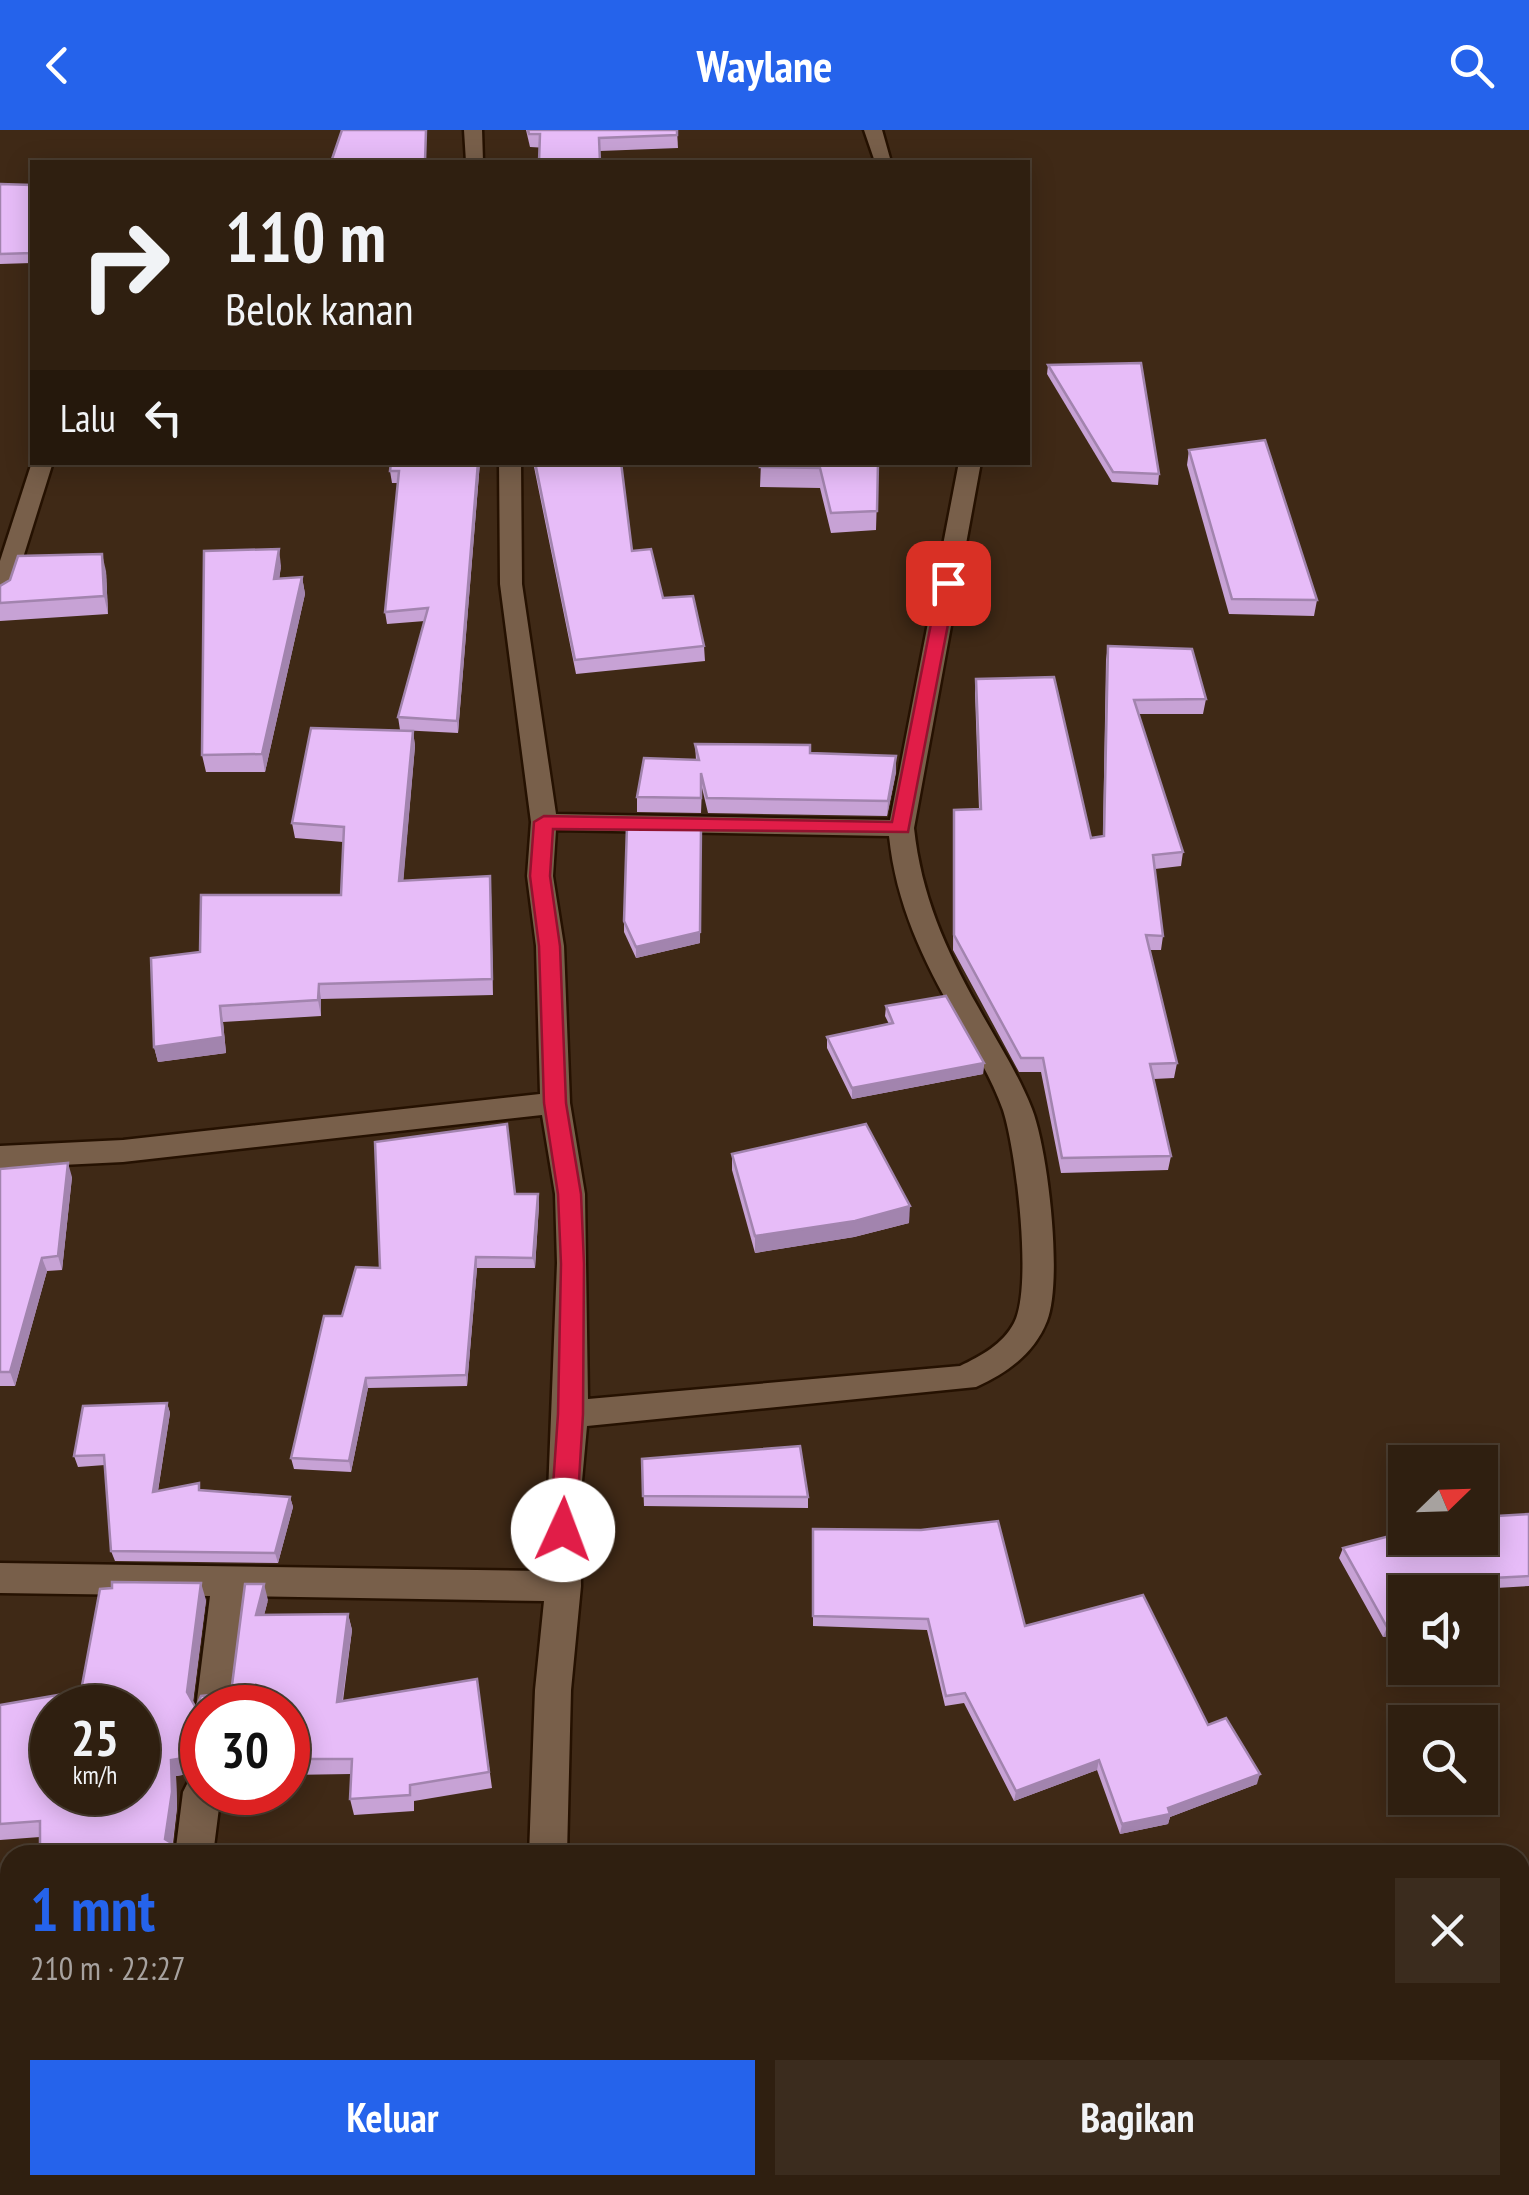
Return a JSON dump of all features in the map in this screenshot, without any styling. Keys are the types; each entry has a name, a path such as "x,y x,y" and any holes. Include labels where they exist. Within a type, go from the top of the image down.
{"street":[{"path":"473,130 475,160"},
{"path":"873,130 882,160"},
{"path":"0,596 43,465"},
{"path":"510,465 511,584 544,822 540,876 550,946 555,1103 570,1194 571,1414 563,1503 564,1586 553,1690 548,1845"},
{"path":"571,1414 964,1378 1001,1363 1032,1319 1039,1282 1031,1189 1018,1112 916,916 902,864 901,828 969,465"},
{"path":"544,822 901,828"},
{"path":"0,1157 123,1151 555,1103"},
{"path":"0,1578 564,1586"},
{"path":"217,1685 230,1582"},
{"path":"195,1845 199,1815"}],"building":[{"path":"342,130 426,130 425,160 332,160"},
{"path":"528,130 677,130 677,135 599,138 600,160 539,160 540,134 529,134"},
{"path":"0,184 30,185 30,253 0,254"},
{"path":"1141,363 1159,474 1113,472 1048,365"},
{"path":"1265,440 1317,600 1232,599 1189,450"},
{"path":"391,465 478,465 457,721 398,717 428,608 385,612 399,471 390,471"},
{"path":"536,465 621,465 632,551 651,549 663,598 693,596 704,646 575,660"},
{"path":"878,465 877,511 831,513 820,468 760,467"},
{"path":"279,549 274,579 302,577 262,754 202,755 204,551"},
{"path":"102,554 104,596 0,603 0,586 10,580 18,556"},
{"path":"1108,646 1192,649 1206,699 1134,700 1183,852 1153,855 1163,936 1146,935 1177,1063 1150,1064 1171,1156 1062,1158 1043,1058 1021,1058 954,935 954,810 981,809 976,679 1054,677 1091,838 1104,836"},
{"path":"311,728 413,731 399,881 490,876 492,979 319,984 318,1000 220,1006 223,1037 154,1047 151,958 200,952 201,895 341,895 344,827 292,823"},
{"path":"695,744 810,745 810,753 896,756 888,801 707,798 701,773 701,798 637,797 644,758 699,760"},
{"path":"627,826 701,826 700,932 636,947 624,921"},
{"path":"946,996 984,1063 852,1088 827,1037 893,1023 886,1006"},
{"path":"507,1124 515,1194 538,1194 533,1258 476,1257 466,1375 366,1378 349,1461 291,1458 324,1316 342,1316 356,1267 380,1268 375,1142"},
{"path":"866,1124 910,1206 855,1221 755,1236 732,1154"},
{"path":"68,1163 58,1256 42,1258 10,1372 0,1372 0,1169"},
{"path":"167,1403 153,1492 199,1483 199,1490 290,1497 275,1553 111,1551 104,1455 74,1456 83,1406"},
{"path":"800,1446 808,1497 643,1496 642,1459"},
{"path":"1529,1514 1529,1576 1388,1575 1387,1627 1343,1548 1388,1536 1388,1555 1498,1555 1498,1516"},
{"path":"998,1521 1025,1626 1143,1595 1208,1725 1226,1718 1260,1774 1168,1808 1170,1814 1122,1824 1099,1760 1016,1791 965,1693 946,1696 928,1619 813,1616 813,1529 921,1530"},
{"path":"112,1582 201,1583 188,1685 180,1685 180,1758 171,1760 172,1792 165,1839 173,1845 40,1845 40,1821 0,1824 0,1705 30,1700 30,1815 160,1815 160,1685 82,1685 100,1589 112,1588"},
{"path":"245,1584 264,1584 256,1615 348,1614 337,1702 477,1679 489,1772 410,1785 410,1795 350,1799 352,1759 310,1759 310,1685 232,1685"}],"route":[{"path":"563,1530 571,1414 572,1264 570,1194 555,1103 550,946 540,876 544,822 901,828 948,583"}]}
